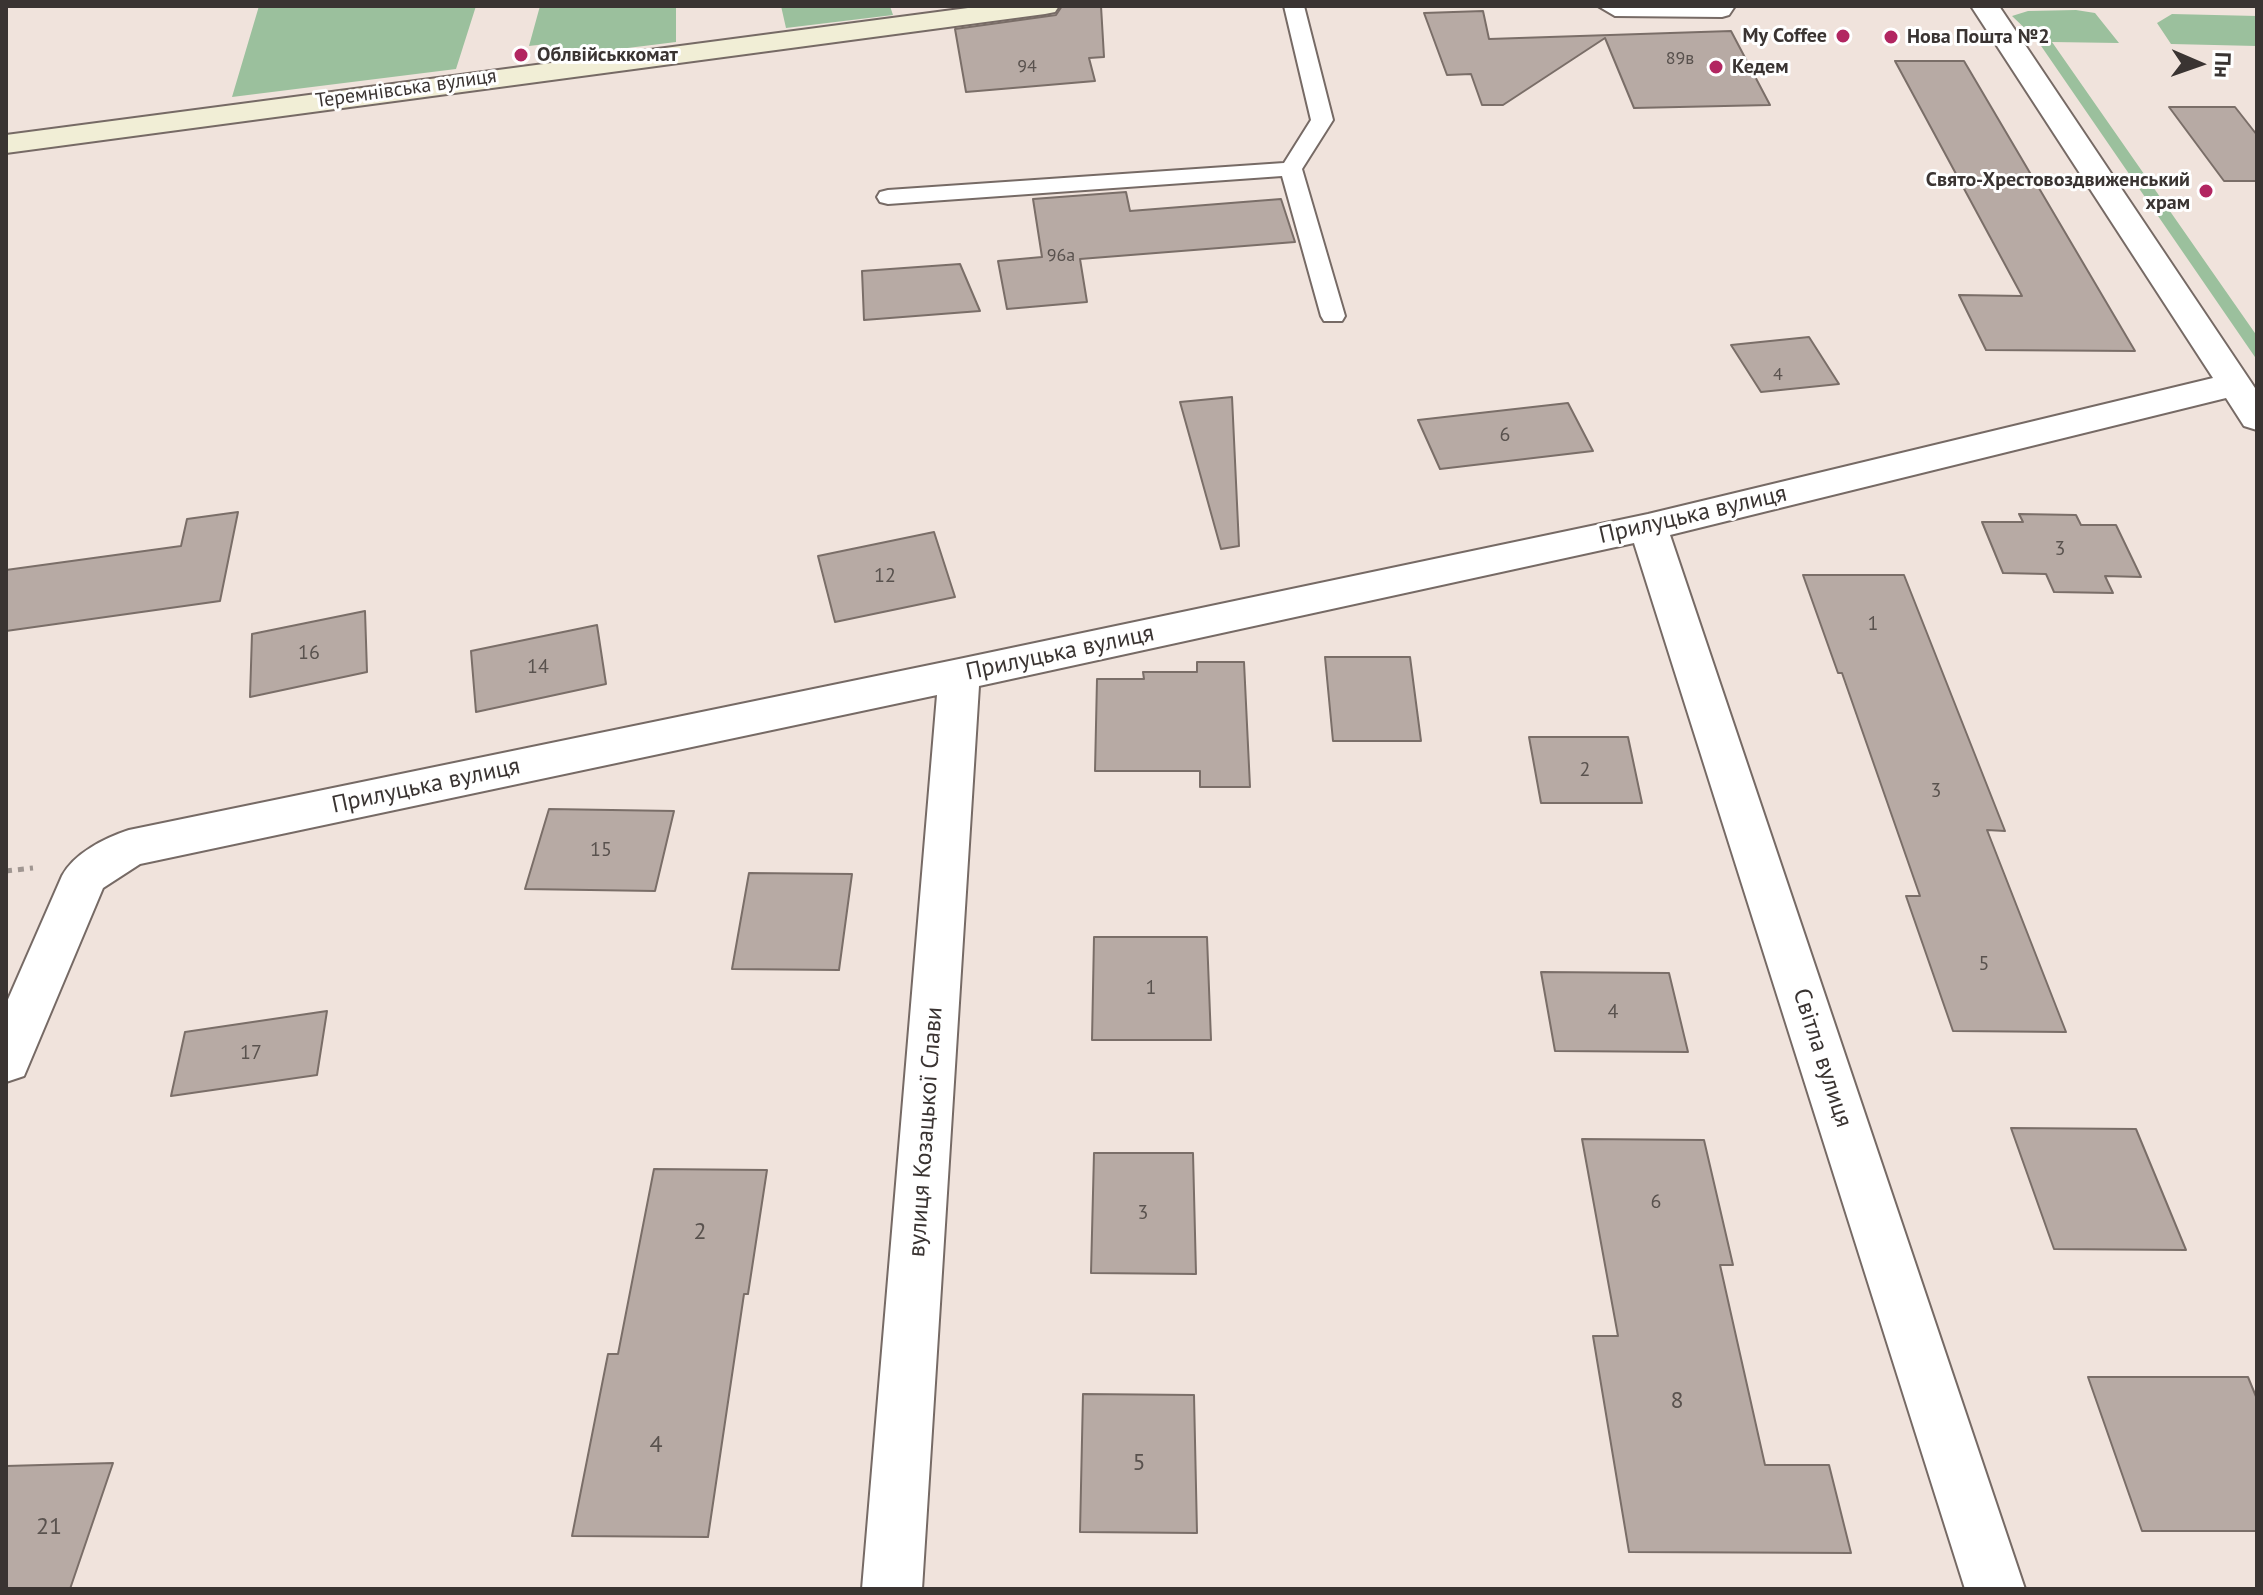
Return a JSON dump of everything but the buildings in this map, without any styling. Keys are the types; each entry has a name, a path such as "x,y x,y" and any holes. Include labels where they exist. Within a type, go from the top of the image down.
{"street":[{"name":"Теремнівська вулиця","path":"6,144 1045,6"},
{"path":"1985,6 2257,418"},
{"name":"Прилуцька вулиця","path":"6,1060 85,876 129,848 1648,527 2233,385"},
{"name":"Світла вулиця","path":"1648,527 1995,1589"},
{"name":"вулиця Козацької Слави","path":"892,1589 959,675"}],"lane":[{"path":"1294,6 1322,120 1291,169 1333,316"},
{"path":"1608,6 1615,10 1706,11 1722,11 1725,6"},
{"path":"888,197 1291,169"}],"green space":[{"path":"259,6 476,6 456,69 232,97"},
{"path":"540,6 676,6 676,42 547,58 546,44 529,46"},
{"path":"781,6 890,6 893,15 786,28"},
{"path":"2076,10 2095,13 2119,43 2052,42 2257,336 2257,360 2037,40 2012,16 2028,11"},
{"path":"2172,14 2257,16 2257,46 2171,44 2157,23"}],"place":[{"name":"My Coffee","path":"1843,36"},
{"name":"Нова Пошта №2","path":"1891,37"},
{"name":"Облвійськкомат","path":"521,55"},
{"name":"Кедем","path":"1716,67"},
{"name":"Свято-Хрестовоздвиженський храм","path":"2206,191"}]}
